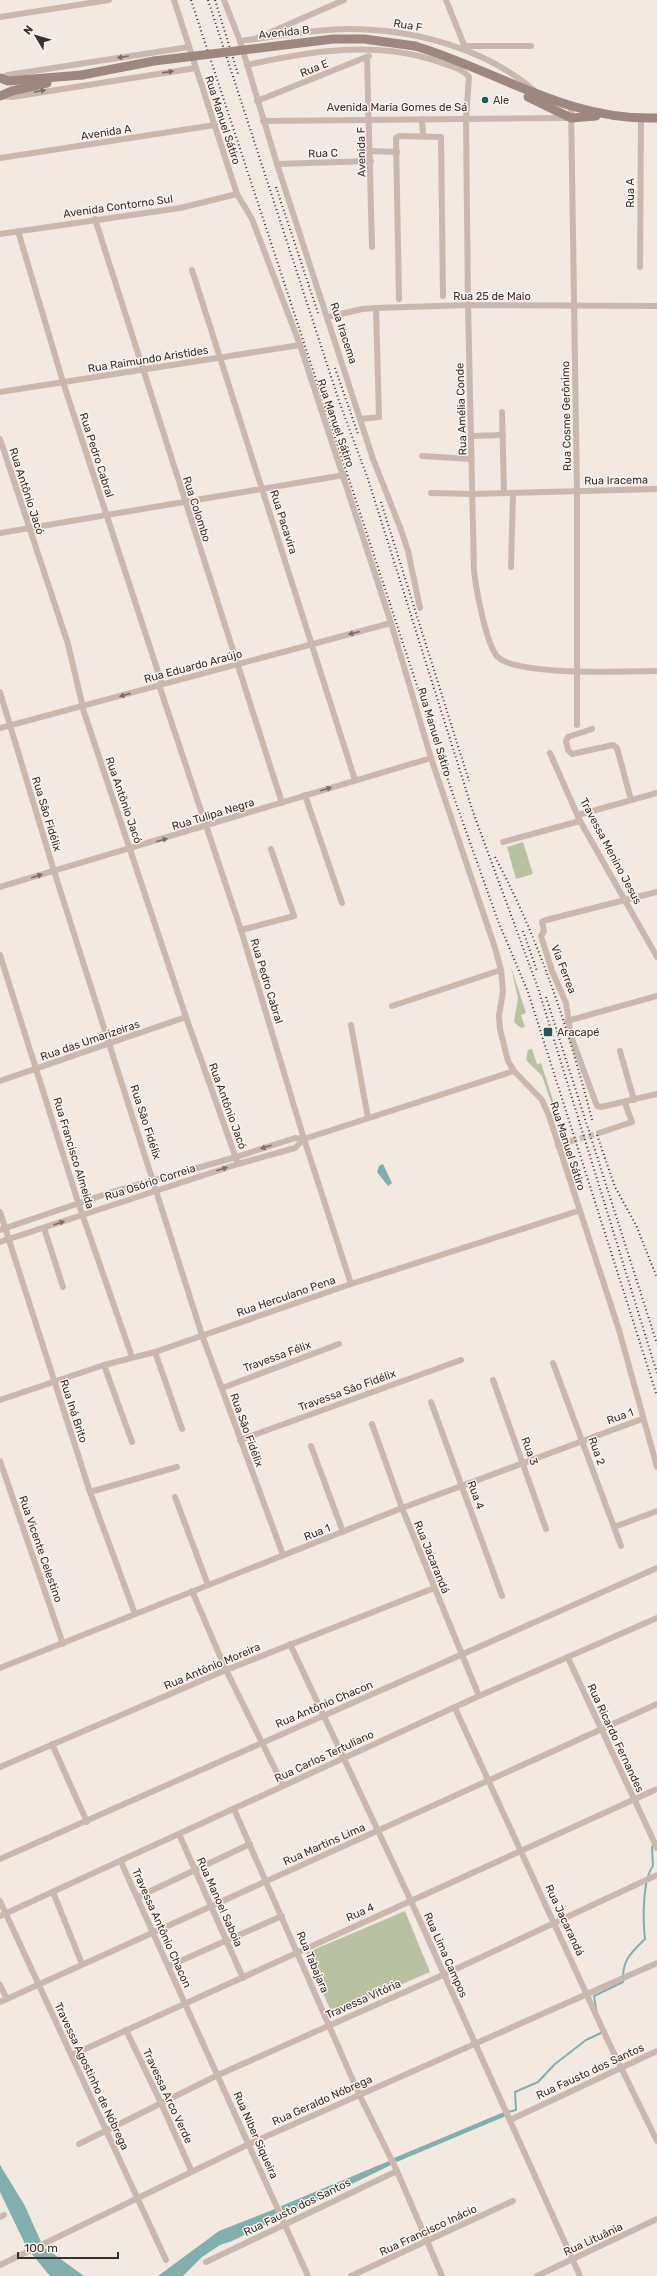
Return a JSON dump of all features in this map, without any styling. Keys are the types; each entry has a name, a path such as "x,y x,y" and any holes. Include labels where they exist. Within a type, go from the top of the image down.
{"street":[{"path":"0,17 109,0"},
{"name":"Rua Manuel Sátiro","path":"174,0 237,194 252,219 300,345 392,623 432,758 501,970 504,991 499,1016 500,1029 508,1061 514,1071 542,1100 619,1330 642,1419 657,1467"},
{"name":"Rua Iracema","path":"224,0 240,41 263,121 373,459 402,533 420,608"},
{"path":"240,41 255,39 344,0"},
{"path":"446,0 466,49"},
{"name":"Rua F","path":"255,39 347,29 374,30 427,39 466,49 512,75 542,97"},
{"name":"Avenida B","path":"0,78 8,81 82,75 154,61 333,39 364,39 415,46 450,56 542,97 571,107"},
{"name":"Rua F","path":"466,49 531,46"},
{"name":"Avenida B","path":"0,78 8,75 189,47"},
{"path":"247,65 324,51 377,50"},
{"name":"Rua E","path":"257,102 368,57 377,50"},
{"name":"Rua Amélia Conde","path":"377,50 407,54 435,61 458,68 468,77 466,119 468,305 474,571 477,595 495,654 505,662 533,668 576,672 657,670"},
{"name":"Avenida F","path":"368,57 372,247"},
{"path":"1,96 12,97 196,68"},
{"name":"Avenida B","path":"1,96 12,91 71,76"},
{"name":"Avenida B","path":"495,77 501,83 571,118"},
{"name":"Avenida Maria Gomes de Sá","path":"571,107 603,115 641,119 657,118"},
{"name":"Rua Cosme Gerônimo","path":"571,107 577,491 577,725"},
{"name":"Avenida Maria Gomes de Sá","path":"263,121 571,118 603,115"},
{"path":"422,119 423,136"},
{"name":"Rua A","path":"640,267 641,119"},
{"name":"Avenida A","path":"0,158 215,125"},
{"path":"399,299 396,137 441,137 443,296"},
{"path":"371,151 396,152"},
{"name":"Rua C","path":"277,164 371,161"},
{"name":"Avenida Contorno Sul","path":"0,234 180,208 237,194"},
{"name":"Rua Colombo","path":"95,220 236,665 282,803"},
{"name":"Rua Pedro Cabral","path":"18,231 63,382 206,827 241,930 304,1139 350,1284"},
{"name":"Rua Pacavira","path":"192,270 355,780"},
{"name":"Rua 25 de Maio","path":"328,317 362,309 376,308 468,305 657,306"},
{"path":"360,419 379,417 376,308"},
{"name":"Rua Raimundo Aristides","path":"0,392 300,345"},
{"path":"502,412 504,493"},
{"path":"472,436 503,435"},
{"name":"Rua Antônio Jacó","path":"0,439 68,644 83,707 186,1017 237,1161"},
{"path":"422,456 472,459"},
{"path":"0,533 263,490 344,475"},
{"name":"Rua Iracema","path":"431,493 473,494 657,489"},
{"path":"511,567 513,493"},
{"name":"Rua Eduardo Araújo","path":"0,728 83,707 312,643 392,623"},
{"name":"Rua São Fidélix","path":"0,692 54,871 154,1180 202,1335 283,1556"},
{"path":"592,729 568,737 566,741 568,750 572,754 613,745 618,748 631,800"},
{"name":"Travessa Menino Jesus","path":"550,753 579,818 657,957"},
{"name":"Rua Tulipa Negra","path":"0,888 432,758"},
{"path":"504,842 631,800 657,793"},
{"path":"305,795 342,903"},
{"path":"241,930 294,916 271,849"},
{"path":"625,900 657,892"},
{"name":"Via Ferrea","path":"625,900 546,920 542,922 544,931 541,936 552,971 566,1003 567,1021 571,1036 599,1107 625,1103"},
{"name":"Rua Francisco Almeida","path":"0,955 37,1068 79,1205 132,1357"},
{"path":"392,1006 501,970"},
{"path":"567,1021 657,996"},
{"name":"Rua das Umarizeiras","path":"0,1080 186,1017"},
{"path":"352,1025 368,1118"},
{"path":"620,1051 634,1100"},
{"name":"Rua Osório Correia","path":"0,1242 157,1191 295,1138 304,1139 514,1071"},
{"path":"599,1133 632,1122 625,1103 657,1095"},
{"path":"558,1146 571,1141"},
{"name":"Rua Osório Correia","path":"3,1229 154,1180 237,1161"},
{"name":"Rua Herculano Pena","path":"0,1400 104,1365 155,1352 350,1284 578,1211"},
{"name":"Rua Iná Brito","path":"0,1212 3,1229 9,1240 90,1492 134,1614"},
{"path":"44,1228 63,1287"},
{"name":"Travessa Félix","path":"222,1388 339,1344"},
{"path":"155,1352 182,1430"},
{"name":"Travessa São Fidélix","path":"240,1440 461,1360"},
{"name":"Rua 2","path":"553,1363 621,1546"},
{"path":"104,1365 132,1442"},
{"name":"Rua 3","path":"493,1380 524,1463 546,1529"},
{"name":"Rua 4","path":"431,1402 502,1596"},
{"name":"Rua 1","path":"0,1668 402,1508 642,1419"},
{"name":"Rua Jacarandá","path":"372,1424 402,1508 479,1696"},
{"path":"311,1446 343,1532"},
{"name":"Rua Vicente Celestino","path":"0,1461 63,1644"},
{"path":"90,1492 177,1467"},
{"path":"175,1496 208,1585"},
{"path":"614,1526 657,1511"},
{"name":"Rua Antônio Chacon","path":"0,1859 87,1822 261,1742 463,1655 657,1568"},
{"name":"Rua Antônio Moreira","path":"0,1767 226,1670 434,1588"},
{"path":"192,1591 226,1670 284,1785"},
{"name":"Rua Carlos Tertuliano","path":"3,1915 479,1696 657,1618"},
{"name":"Rua Lima Campos","path":"290,1644 411,1901 443,1975 580,2276"},
{"name":"Rua Ricardo Fernandes","path":"568,1658 600,1730 657,1848"},
{"name":"Rua Martins Lima","path":"0,2002 266,1880 378,1831 488,1779 657,1704"},
{"name":"Rua Jacarandá","path":"455,1708 621,2067 656,2137"},
{"path":"52,1744 87,1822"},
{"name":"Rua 4","path":"72,2055 243,1978 298,1951 522,1851 657,1788"},
{"name":"Rua Tabajara","path":"234,1809 298,1951 359,2094 397,2171 442,2276"},
{"name":"Rua Manoel Saboia","path":"179,1834 228,1941 243,1978"},
{"path":"138,1897 250,1844"},
{"name":"Travessa Antônio Chacon","path":"121,1862 185,2003"},
{"name":"Travessa Vitória","path":"79,2144 218,2075 443,1975 657,1875"},
{"path":"53,1892 82,1964"},
{"name":"Travessa Agostinho de Nóbrega","path":"0,1901 3,1915 72,2055 166,2260"},
{"path":"169,1966 282,1916"},
{"name":"Rua Geraldo Nóbrega","path":"0,2265 191,2170 359,2094 657,1963"},
{"path":"0,1985 7,1999"},
{"name":"Rua Niber Siqueira","path":"185,2003 308,2276"},
{"name":"Travessa Arco Verde","path":"126,2030 161,2102 191,2170"},
{"name":"Rua Fausto dos Santos","path":"510,2120 657,2050"},
{"name":"Rua Fausto dos Santos","path":"206,2262 397,2171"},
{"name":"Rua Francisco Inácio","path":"351,2276 513,2201"},
{"name":"Rua Lituânia","path":"537,2276 657,2219"}],"green space":[{"path":"523,842 533,874 516,879 507,847"},
{"path":"511,967 526,1013 521,1015 525,1027 521,1028 514,1022 518,998"},
{"path":"532,1049 537,1064 541,1063 565,1137 563,1136 542,1076 526,1060 528,1050"},
{"path":"405,1911 430,1972 332,2014 306,1953"}],"water":[{"path":"383,1164 392,1183 388,1186 377,1172 379,1166"},
{"path":"504,2112 506,2116 399,2161 396,2162 394,2158"},
{"path":"389,2161 391,2165 302,2208 284,2214 281,2206"},
{"path":"0,2165 25,2206 41,2242 27,2248 0,2192"},
{"path":"275,2209 279,2218 232,2241 220,2245 202,2257 183,2276 158,2276 219,2231"},
{"path":"44,2247 84,2276 50,2276 31,2253"}],"waterway":[{"path":"596,2009 594,1996 623,1982 624,1968 628,1958 645,1939 644,1901 649,1872 653,1866 652,1847 654,1845"},
{"path":"508,2112 516,2110 515,2092 538,2082 555,2064 586,2040 603,2032"}],"tunnel":[{"path":"571,1141 599,1133"}],"railway":[{"path":"191,0 451,789 498,921 528,992 657,1396"},
{"path":"208,0 340,404 368,479 473,812 538,988 657,1373"},
{"path":"215,0 238,74"},
{"path":"276,187 319,316"},
{"path":"335,368 358,434"},
{"path":"381,502 469,781"},
{"path":"495,857 511,888 539,953 563,1019 592,1120"},
{"path":"523,931 537,971"},
{"path":"546,997 657,1344"},
{"path":"597,1135 615,1187 636,1225 657,1278"}],"place":[{"name":"Ale","path":"485,100"},
{"name":"Aracapé","path":"548,1032"}]}
